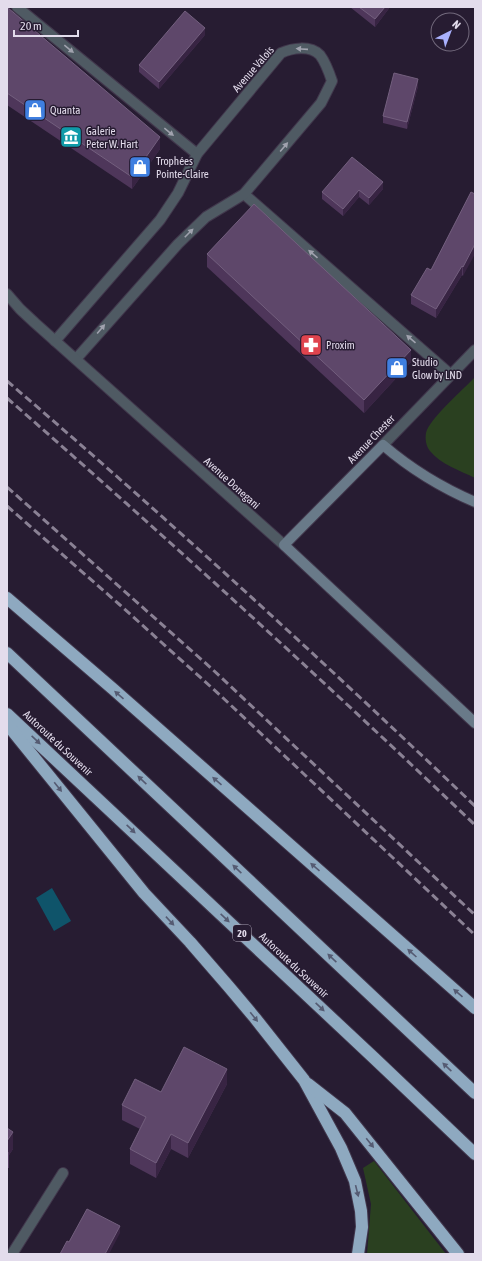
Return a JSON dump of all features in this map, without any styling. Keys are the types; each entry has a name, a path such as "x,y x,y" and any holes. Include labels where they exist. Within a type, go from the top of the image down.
{"highway":[{"path":"7,598 113,689 475,1008"},
{"path":"7,653 475,1093"},
{"name":"Autoroute du Souvenir","path":"7,714 475,1154"},
{"path":"7,724 144,893 190,942 233,992 304,1080 341,1148 355,1181 359,1196 361,1221 358,1254"},
{"path":"304,1080 345,1113 458,1254"}],"main road":[{"name":"Avenue Chester","path":"284,545 383,445"},
{"path":"383,445 409,467 432,481 475,502"},
{"name":"Avenue Donegani","path":"284,545 475,723"}],"street":[{"path":"17,7 197,154"},
{"name":"Avenue Valois","path":"55,341 160,220 178,193 197,154 281,53 288,50 301,48 319,54 326,65 332,81 321,103 244,194 206,217 184,238 108,321 76,359"},
{"path":"244,194 450,374"},
{"name":"Avenue Donegani","path":"7,294 20,309 55,341 284,545"},
{"name":"Avenue Chester","path":"383,445 450,374 475,350"},
{"path":"12,1254 63,1173"}],"green space":[{"path":"475,377 475,478 451,467 434,456 426,442 426,433 433,420"},
{"path":"374,1161 446,1254 367,1254 371,1204 363,1168"}],"water":[{"path":"52,888 71,921 54,931 36,898"}],"building":[{"path":"7,7 160,137 132,177 7,93"},
{"path":"359,7 385,7 375,19"},
{"path":"185,11 205,28 159,82 139,65"},
{"path":"394,73 418,79 407,122 383,116"},
{"path":"352,157 383,182 369,198 359,190 343,209 322,192"},
{"path":"471,192 475,194 475,244 463,267 462,266 436,309 411,295 427,268 431,270"},
{"path":"254,204 411,350 364,400 207,254"},
{"path":"184,1047 227,1069 188,1143 171,1134 156,1163 130,1149 146,1117 122,1105 135,1079 161,1092"},
{"path":"7,1128 13,1132 7,1141"},
{"path":"87,1209 120,1226 105,1254 60,1254 67,1241 69,1242"}],"railway":[{"path":"7,381 244,590 475,806"},
{"path":"7,398 243,609 360,716 475,825"},
{"path":"7,487 211,668 475,915"},
{"path":"7,506 221,696 475,935"}],"place":[{"name":"Quanta","path":"35,110"},
{"name":"Galerie Peter W. Hart","path":"71,137"},
{"name":"Trophées Pointe-Claire","path":"140,167"},
{"name":"Proxim","path":"311,345"},
{"name":"Studio Glow by LND","path":"397,368"}]}
